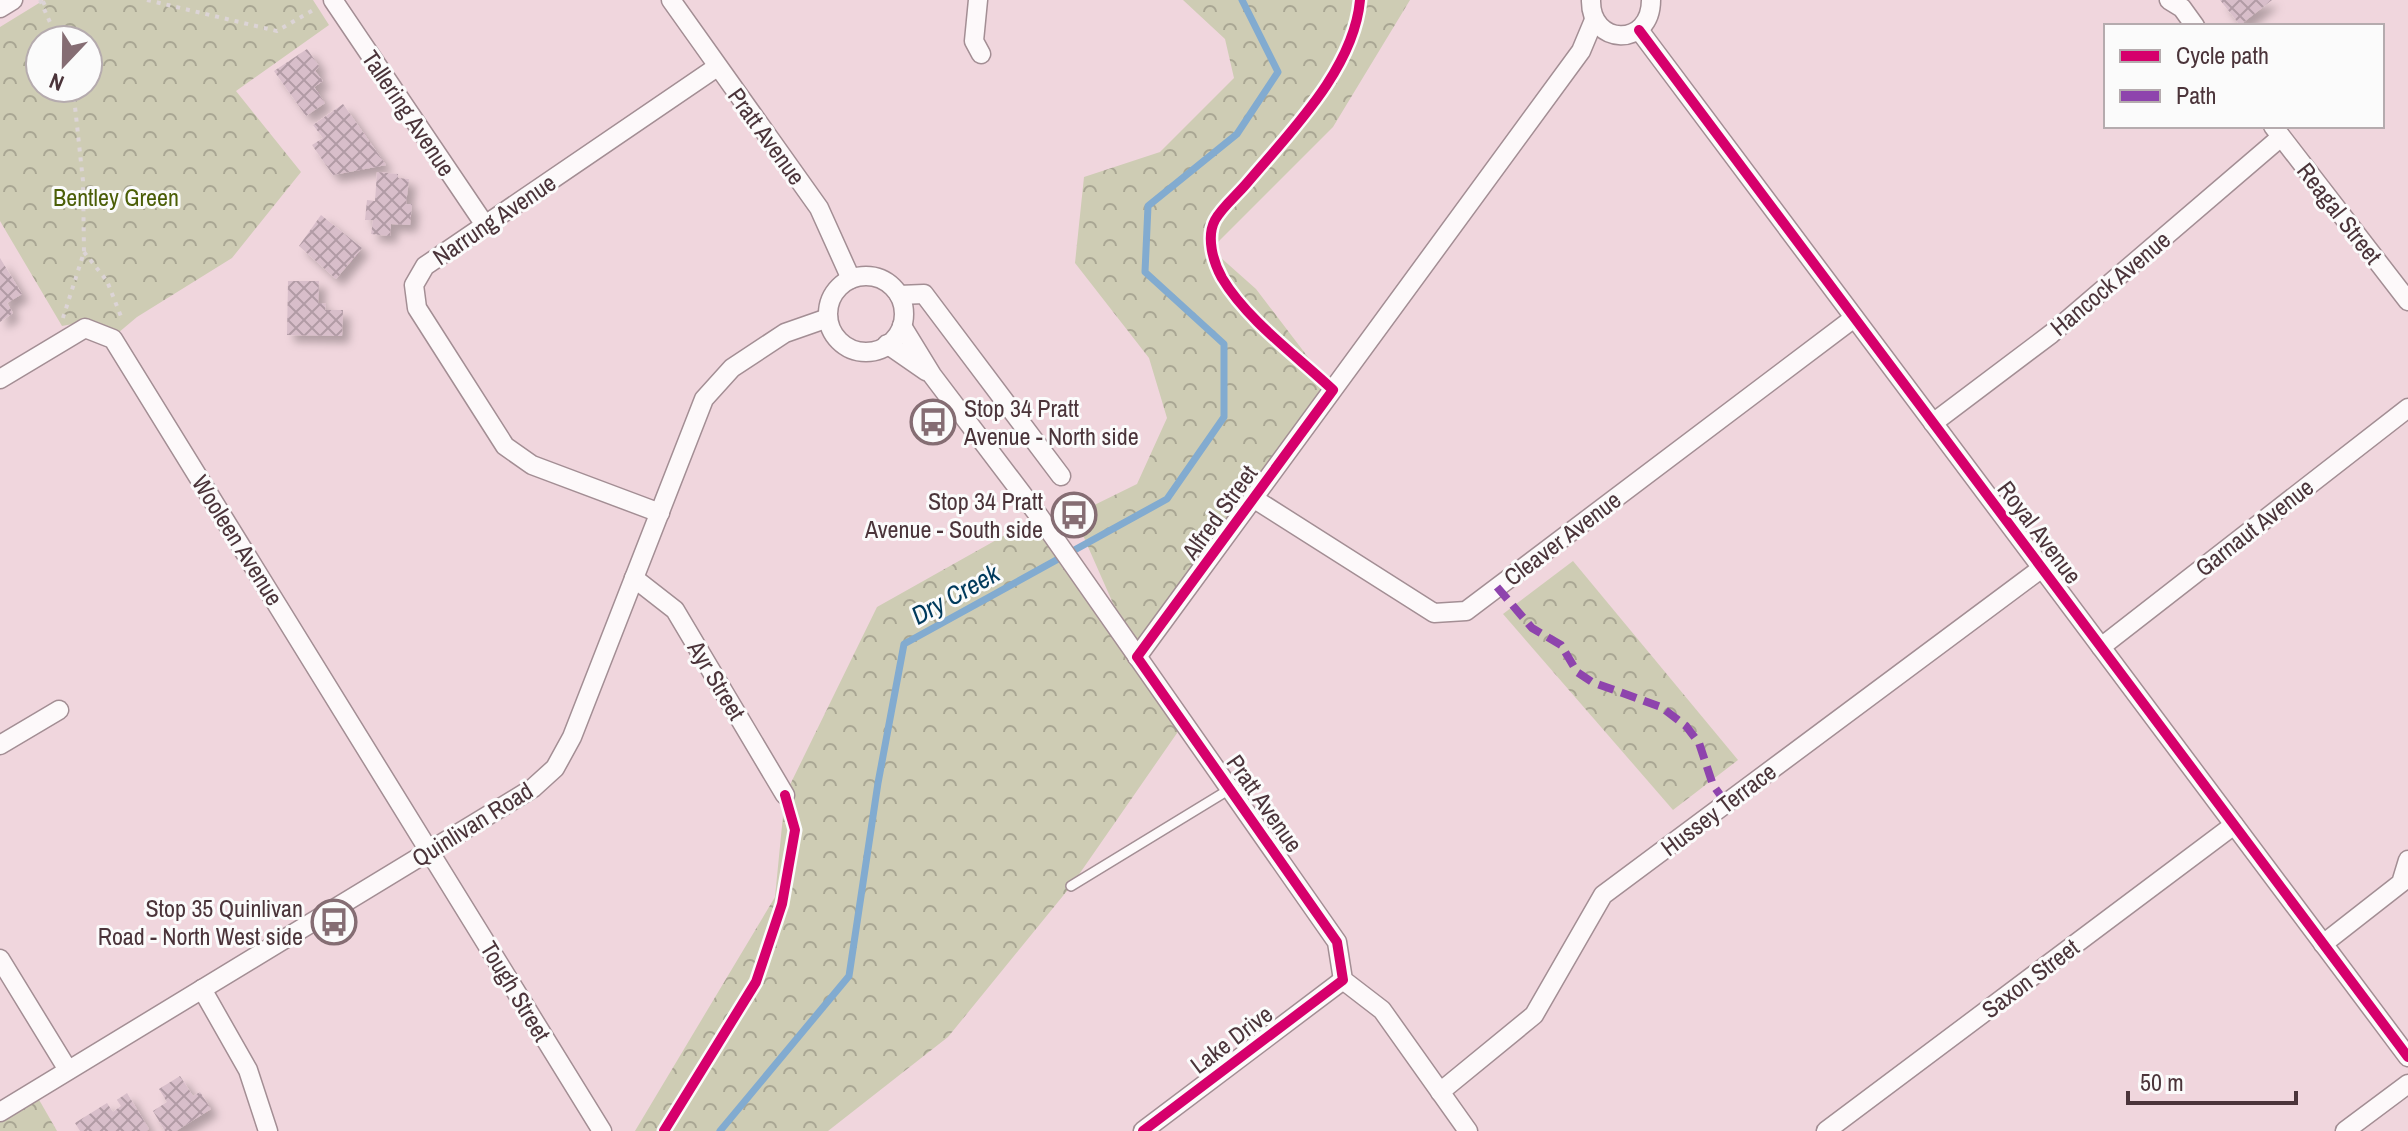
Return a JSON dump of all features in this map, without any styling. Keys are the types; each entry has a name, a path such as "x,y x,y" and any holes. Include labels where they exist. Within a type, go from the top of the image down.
{"street":[{"path":"0,8 13,0"},
{"name":"Pratt Avenue","path":"671,0 819,208 851,279"},
{"path":"978,0 974,41 981,54"},
{"path":"1591,0 1594,20 1613,34"},
{"path":"2169,0 2182,8 2194,24"},
{"path":"1639,30 1649,17 1652,1"},
{"name":"Tallering Avenue","path":"327,2 485,225"},
{"name":"Alfred Street","path":"1137,657 1581,51 1594,20"},
{"name":"Alfred Street","path":"1581,51 1613,34 1626,35 1639,30"},
{"name":"Royal Avenue","path":"1639,30 2408,1057"},
{"name":"Narrung Avenue","path":"660,513 532,465 505,446 417,308 414,285 425,266 717,67"},
{"name":"Reagal Street","path":"2277,132 2408,301"},
{"name":"Hancock Avenue","path":"1933,423 2051,334 2277,132"},
{"path":"871,276 890,285 899,295 904,313 896,337 869,352 841,343 833,333 828,318 829,303 835,291 851,279 871,276"},
{"path":"899,295 924,294 1061,476"},
{"name":"Quinlivan Road","path":"0,1112 533,788 555,768 572,737 704,399 732,368 785,333 828,318"},
{"name":"Cleaver Avenue","path":"1253,498 1434,613 1466,611 1854,318"},
{"name":"Pratt Avenue","path":"902,326 932,375 1039,516 1337,942 1343,980"},
{"name":"Wooleen Avenue","path":"0,379 85,328 113,339 431,850"},
{"name":"Pratt Avenue","path":"887,344 932,375"},
{"name":"Garnaut Avenue","path":"2101,647 2408,408"},
{"name":"Hussey Terrace","path":"1440,1092 1534,1015 1603,895 2042,568"},
{"name":"Ayr Street","path":"634,578 675,610 785,795"},
{"path":"0,745 59,710"},
{"name":"Saxon Street","path":"1826,1131 2234,825"},
{"name":"Tough Street","path":"431,850 602,1131"},
{"path":"2323,944 2401,883 2408,860"},
{"path":"0,959 68,1070"},
{"path":"1343,980 1382,1010 1468,1131"},
{"name":"Lake Drive","path":"1143,1131 1343,980"},
{"path":"202,989 248,1070 268,1131"},
{"path":"2345,1131 2408,1084"}],"lane":[{"path":"1071,886 1230,789"}],"path":[{"path":"50,0 41,2 51,24"},
{"path":"147,0 277,31 327,2"},
{"path":"73,318 62,322 84,252 83,181 75,104"},
{"path":"84,252 107,281 122,319 109,315"}],"green space":[{"name":"Bentley Green","path":"44,0 313,0 329,25 236,91 301,172 232,258 137,317 118,333 84,322 62,326 0,221 0,27"},
{"path":"1183,0 1410,0 1333,127 1211,249 1256,289 1333,390 1138,656 1184,723 1071,886 948,1037 828,1131 635,1131 775,897 785,795 877,607 1039,516 1134,651 1074,515 1137,484 1167,418 1149,358 1075,263 1084,177 1160,152 1234,78 1225,39"},
{"path":"1573,561 1738,760 1673,810 1503,614"},
{"path":"34,1091 57,1131 0,1131 0,1114"}],"building":[{"path":"2220,0 2272,0 2241,24"},
{"path":"307,49 319,66 315,71 323,81 314,87 325,103 306,116 274,71"},
{"path":"343,104 386,165 333,175 312,145 323,138 313,125"},
{"path":"377,172 398,174 398,178 409,179 406,204 412,204 410,225 391,224 390,236 371,234 373,220 365,220 367,200 375,201"},
{"path":"321,215 362,248 336,279 299,246"},
{"path":"0,258 22,294 7,303 13,313 0,322"},
{"path":"288,281 319,281 318,303 326,304 325,310 343,310 342,336 287,335"},
{"path":"180,1076 193,1096 200,1092 211,1109 176,1131 165,1131 153,1111 167,1102 159,1089"},
{"path":"127,1093 149,1129 80,1131 75,1123 107,1103 113,1112 121,1106 117,1100"}],"waterway":[{"name":"Dry Creek","path":"720,1131 849,976 878,783 904,644 1167,499 1224,417 1224,344 1145,272 1148,206 1237,134 1278,72 1242,0"}],"marked path":[{"path":"1497,587 1532,628 1561,645 1577,672 1592,682 1661,707 1686,726 1699,743 1713,785 1726,803"}],"cycle path":[{"path":"1143,1131 1343,980 1337,942 1137,657 1333,390 1259,323 1232,293 1216,265 1211,234 1222,210 1300,121 1333,75 1346,51 1360,0"},
{"path":"1639,30 2408,1057"},
{"path":"664,1131 756,982 782,904 795,830 785,795"}],"place":[{"name":"Stop 34 Pratt Avenue - North side","path":"933,422"},
{"name":"Stop 34 Pratt Avenue - South side","path":"1074,515"},
{"name":"Stop 35 Quinlivan Road - North West side","path":"334,922"}]}
